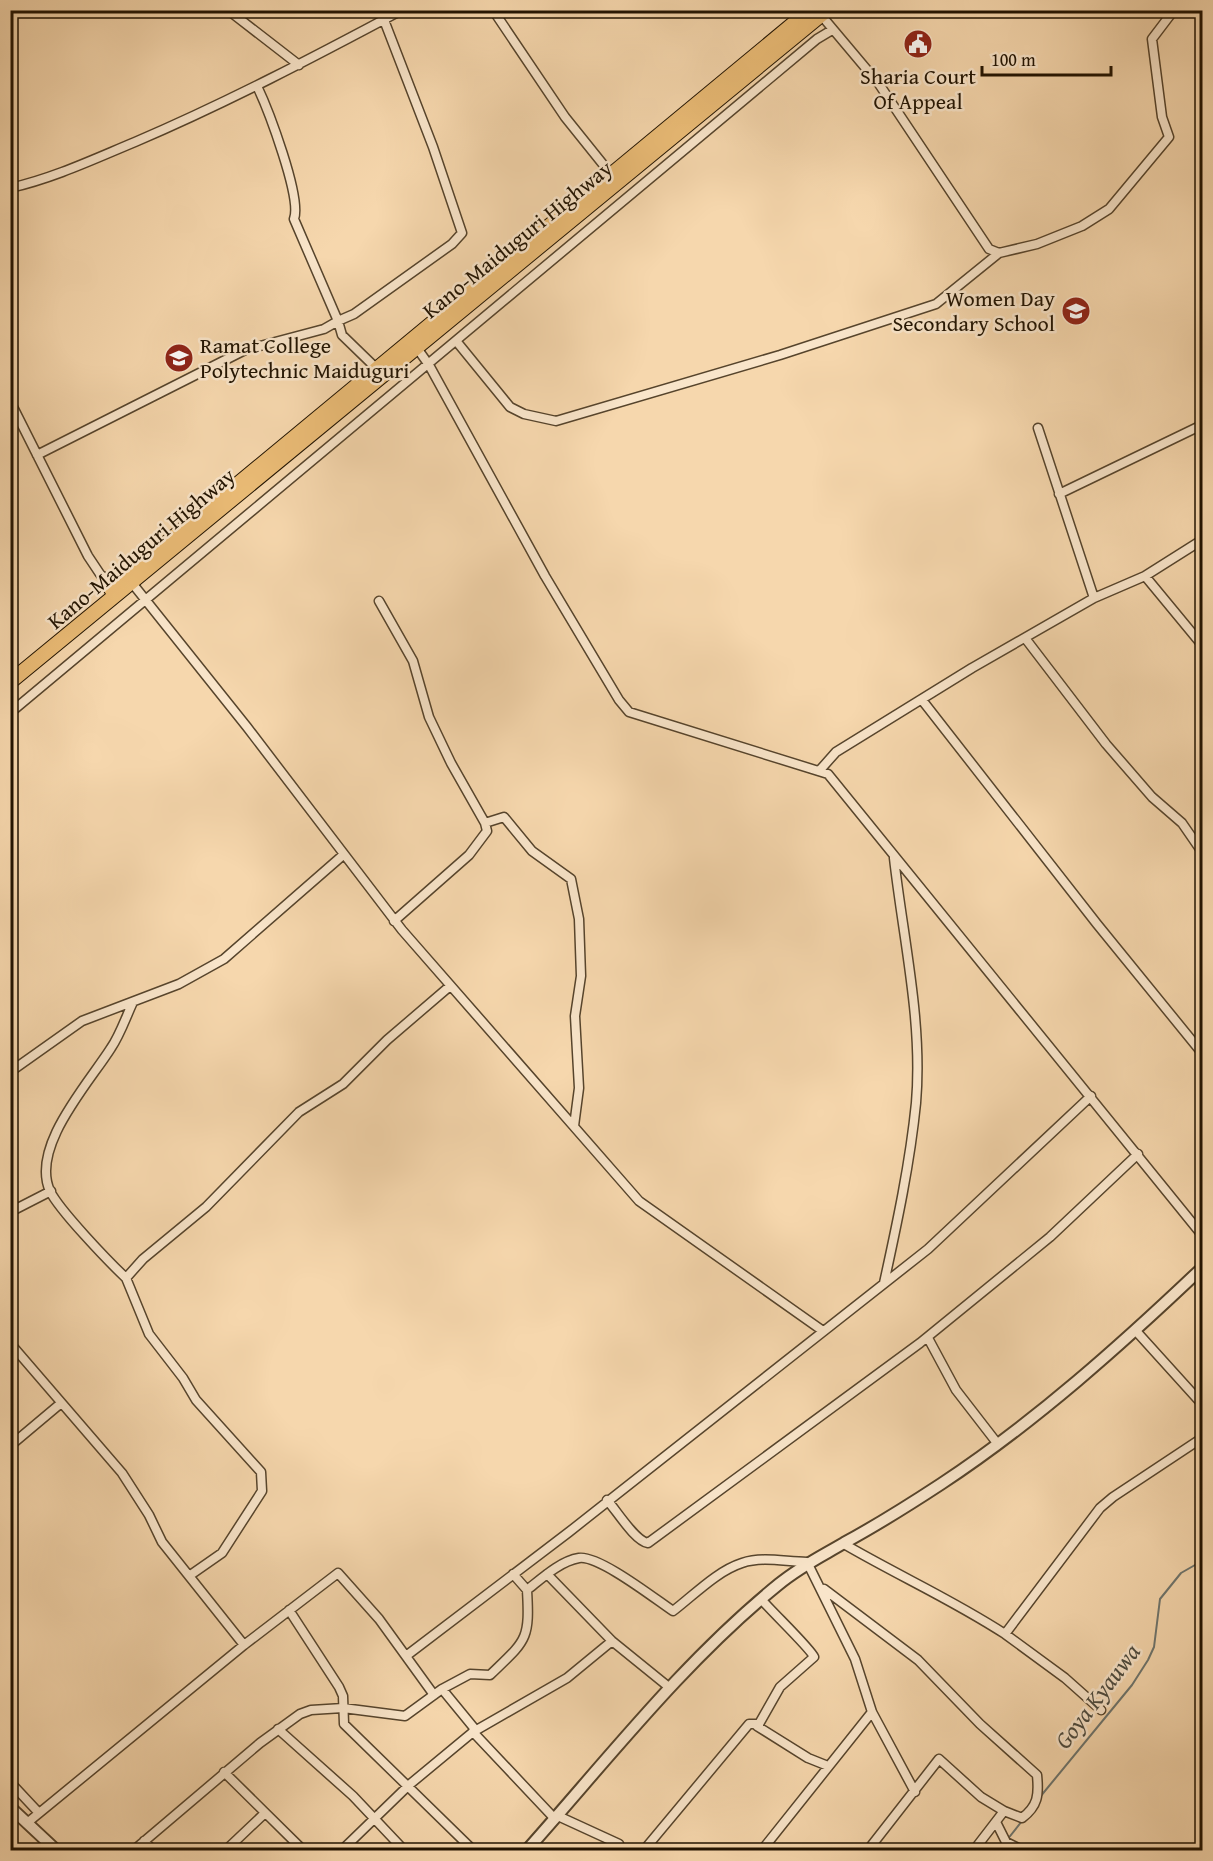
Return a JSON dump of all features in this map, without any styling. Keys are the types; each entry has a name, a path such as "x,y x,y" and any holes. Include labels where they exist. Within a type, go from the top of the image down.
{"highway":[{"name":"Kano-Maiduguri Highway","path":"10,671 376,368 819,12"},
{"name":"Kano-Maiduguri Highway","path":"10,682 417,348 614,178"}],"street":[{"path":"228,10 299,65"},
{"path":"10,188 33,183 81,165 257,86 402,10"},
{"path":"493,10 565,117 614,178"},
{"path":"457,342 510,407 524,414 556,421 770,358 927,307 960,287 999,253 1037,244 1082,226 1109,209 1169,137 1161,117 1152,39 1174,10"},
{"path":"819,12 879,84 989,249 999,253"},
{"path":"37,455 245,350 324,329 354,314 452,244 462,233 433,147 384,20"},
{"path":"10,713 148,601 817,39 832,30"},
{"path":"257,86 272,119 297,203 294,219 342,335 355,344 376,368"},
{"path":"417,348 429,365 545,576 619,700 629,712 642,718 828,774 1203,1235"},
{"path":"10,401 88,556 100,574 114,586"},
{"path":"1059,494 1203,425"},
{"path":"1038,428 1094,598"},
{"path":"820,770 836,752 1025,638 1094,598 1145,576 1203,540"},
{"path":"1145,576 1203,645"},
{"path":"132,583 247,727 394,921 639,1201 823,1331"},
{"path":"379,600 413,661 433,726 485,823 487,831 476,848 394,921"},
{"path":"1025,638 1106,744 1152,797 1182,823 1203,852"},
{"path":"922,700 1097,924 1203,1053"},
{"path":"485,823 504,817 532,851 572,879 579,919 582,976 575,1016 579,1088 574,1126"},
{"path":"10,1072 82,1021 179,984 224,959 342,855"},
{"path":"884,1283 904,1181 916,1102 913,1011 894,856"},
{"path":"126,1278 143,1259 206,1208 299,1112 342,1084 387,1040 450,986"},
{"path":"133,1002 113,1046 68,1109 51,1145 46,1172 51,1191 126,1278 149,1334 183,1378 196,1400 261,1472 262,1491 222,1553 189,1576"},
{"path":"406,1656 928,1249 1091,1096"},
{"path":"607,1500 627,1523 636,1539 648,1543 928,1338 1050,1237 1138,1154"},
{"path":"10,1212 51,1191"},
{"path":"527,1851 670,1688 733,1622 807,1562 844,1544 942,1484 998,1443 1136,1331 1203,1268"},
{"path":"1136,1331 1203,1404"},
{"path":"928,1338 956,1390 998,1443"},
{"path":"10,1342 60,1404 122,1473 149,1515 162,1542 244,1645"},
{"path":"10,1446 60,1404"},
{"path":"1005,1634 1100,1508 1203,1438"},
{"path":"844,1544 901,1577 961,1607 1005,1634 1065,1678 1101,1710"},
{"path":"527,1590 547,1574 579,1558 590,1560 633,1582 673,1611 703,1587 741,1563 762,1560 807,1562"},
{"path":"807,1562 822,1587 855,1659 872,1712 915,1792"},
{"path":"27,1822 244,1645 338,1573 380,1619 434,1695"},
{"path":"134,1851 224,1772 278,1729 310,1710 344,1708 405,1716 442,1689 471,1674 490,1675 523,1641 528,1630 527,1590 513,1574"},
{"path":"547,1574 612,1641 670,1688"},
{"path":"822,1587 918,1660 980,1724 1037,1775 1039,1791 1034,1809 1022,1818 1004,1811 981,1797 939,1759 868,1851"},
{"path":"757,1726 780,1687 814,1657 811,1649 794,1636 761,1599"},
{"path":"289,1610 339,1687 344,1708 344,1724 409,1785 473,1851"},
{"path":"342,1851 409,1785 473,1732 567,1678 612,1641"},
{"path":"442,1689 474,1728 473,1732 556,1818 619,1844"},
{"path":"762,1851 872,1712"},
{"path":"644,1851 749,1724 757,1726 808,1758 828,1766"},
{"path":"278,1729 376,1819 404,1851"},
{"path":"224,1772 303,1851"},
{"path":"10,1782 39,1813"},
{"path":"10,1807 56,1851"},
{"path":"974,1850 997,1824 1004,1811"},
{"path":"226,1851 265,1813"},
{"path":"997,1824 1006,1842 1022,1851"},
{"path":"144,1841 153,1851"}],"waterway":[{"name":"Goya Kyauwa","path":"1040,1797 1132,1685 1148,1660 1154,1647 1160,1599 1181,1573 1202,1561"},
{"name":"Goya Kyauwa","path":"1007,1840 1022,1821"}],"place":[{"name":"Sharia Court Of Appeal","path":"918,44"},
{"name":"Women Day Secondary School","path":"1076,311"},
{"name":"Ramat College Polytechnic Maiduguri","path":"179,358"}]}
